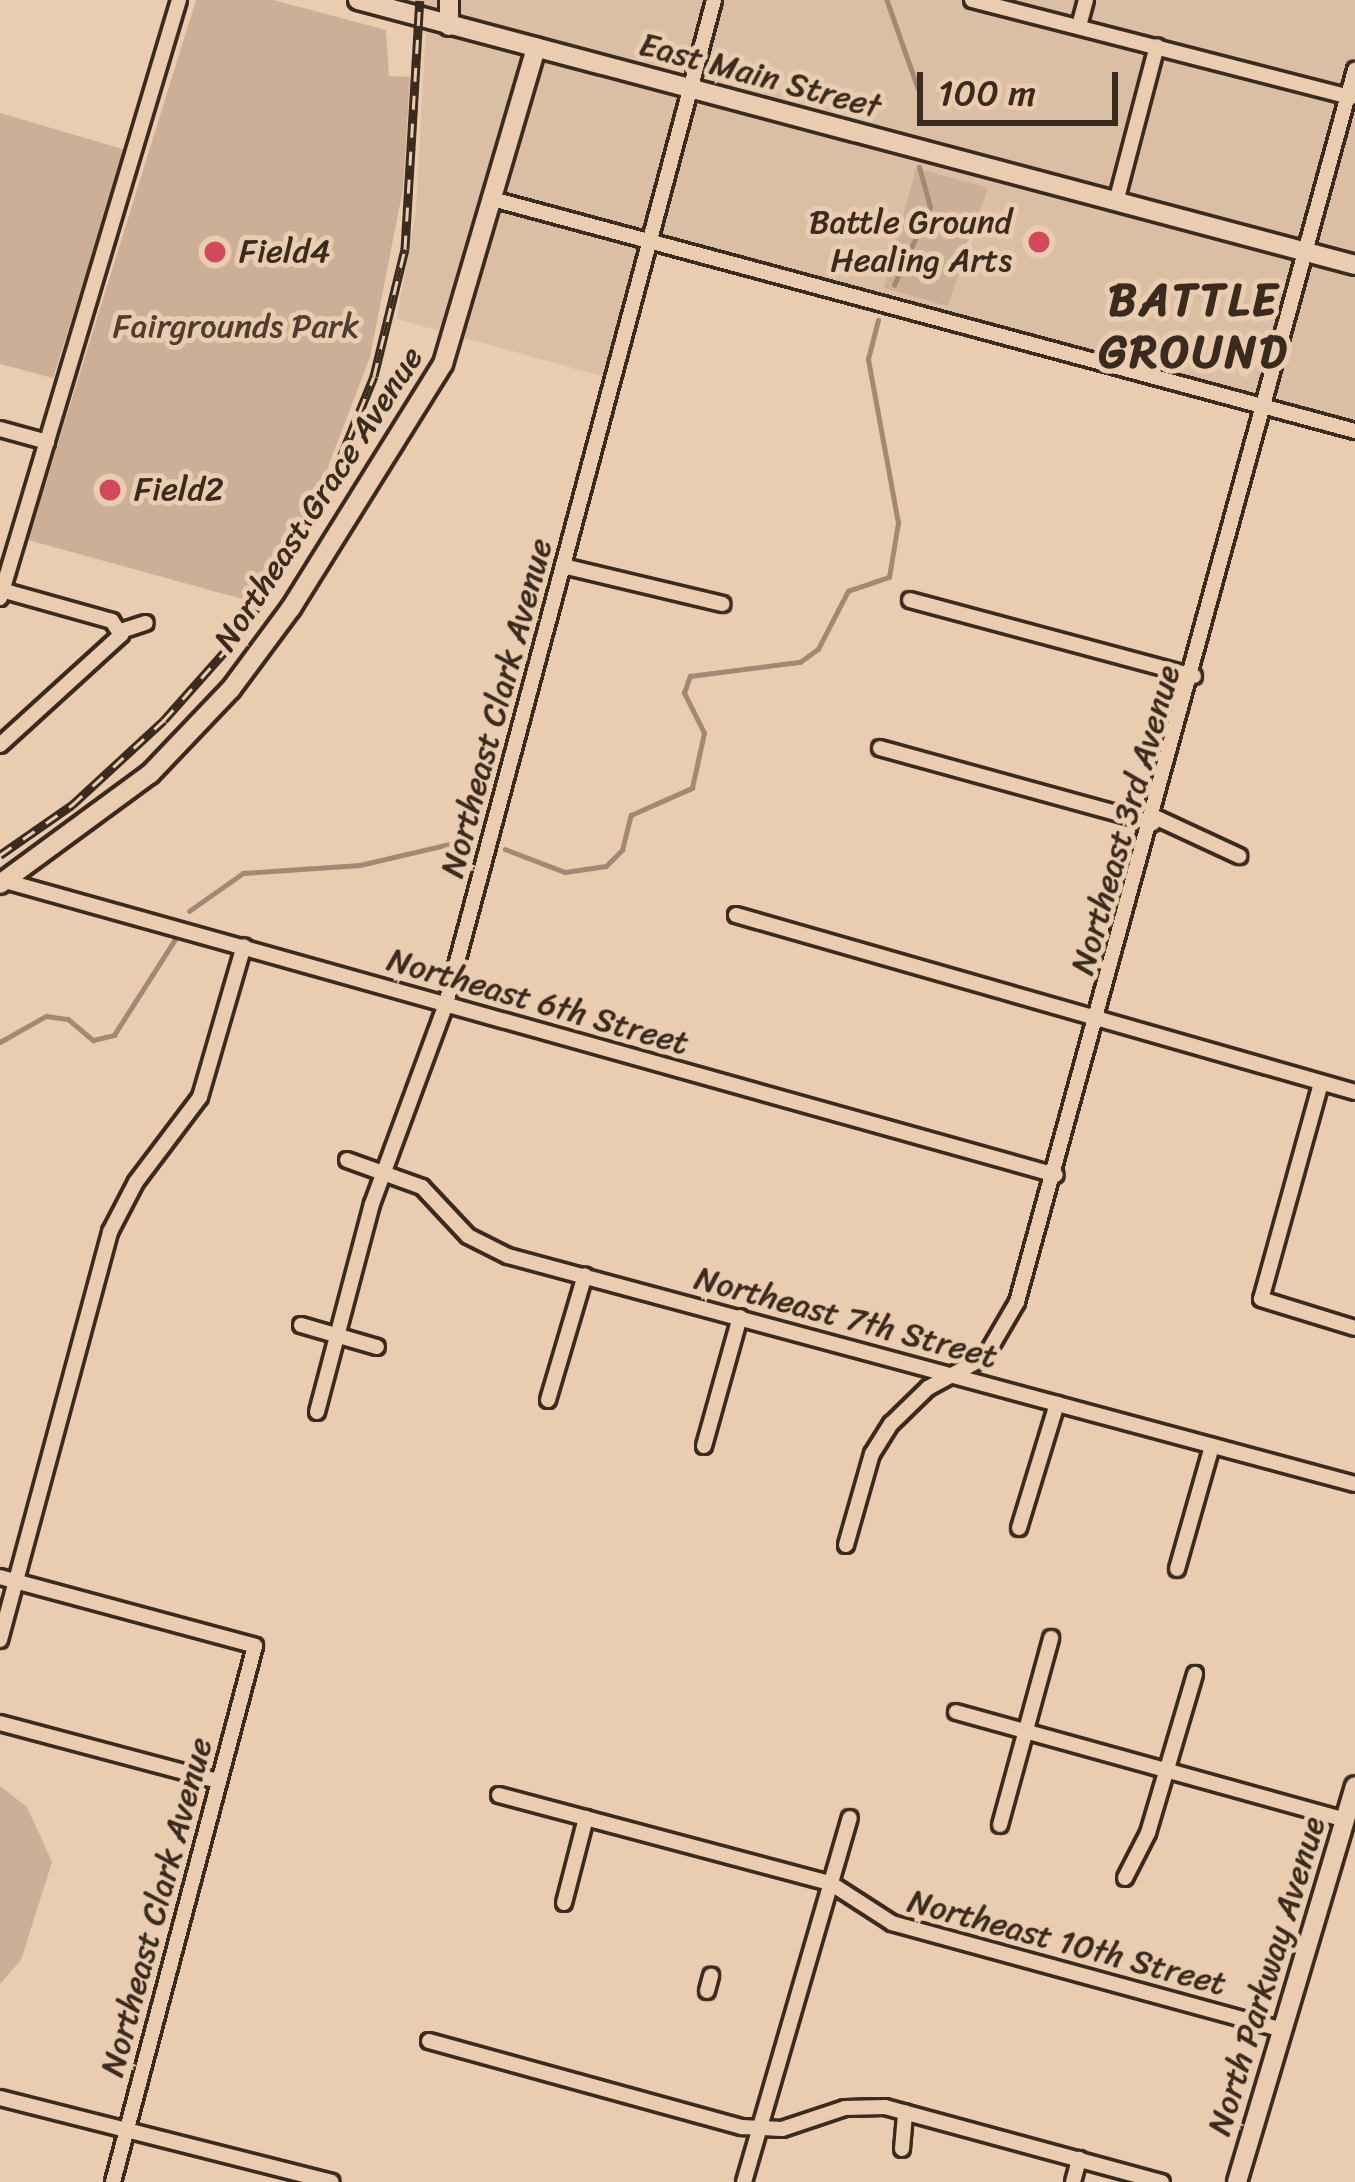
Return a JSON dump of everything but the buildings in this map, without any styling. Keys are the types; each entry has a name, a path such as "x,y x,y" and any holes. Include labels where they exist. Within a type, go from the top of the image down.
{"main road":[{"name":"East Main Street","path":"358,0 1355,265"},
{"path":"449,0 449,26"},
{"name":"Northeast Grace Avenue","path":"3,882 150,774 264,647 443,364 496,200 536,47"},
{"name":"North Parkway Avenue","path":"1237,2182 1355,1786"}],"street":[{"path":"121,631 112,621 1,594 179,0"},
{"name":"Northeast Clark Avenue","path":"317,1412 384,1171 445,1007 714,0"},
{"path":"972,0 1351,97"},
{"path":"1079,26 1086,0"},
{"path":"1116,202 1157,46"},
{"name":"Northeast 3rd Avenue","path":"846,1545 881,1438 913,1399 986,1357 1008,1324 1056,1175 1355,70"},
{"path":"496,200 1355,430"},
{"path":"0,429 47,442"},
{"path":"563,566 723,604"},
{"path":"910,600 1194,676"},
{"path":"0,745 111,649 121,631 146,622"},
{"path":"880,748 1154,820 1239,856"},
{"name":"Northeast 6th Street","path":"3,882 1056,1175"},
{"path":"736,915 1355,1092"},
{"path":"0,1640 8,1580 110,1232 136,1182 200,1097 244,946"},
{"path":"1321,1083 1261,1299 1355,1328"},
{"name":"Northeast 7th Street","path":"347,1160 384,1171 433,1196 478,1243 1355,1484"},
{"path":"548,1400 585,1275"},
{"path":"704,1446 740,1317"},
{"path":"301,1325 377,1346"},
{"path":"1019,1528 1058,1404"},
{"path":"1177,1569 1212,1445"},
{"name":"Northeast Clark Avenue","path":"8,1580 255,1646 112,2182"},
{"path":"1000,1826 1051,1638"},
{"path":"1125,1878 1166,1772 1195,1674"},
{"path":"956,1712 1166,1772 1350,1812"},
{"path":"0,1724 218,1781"},
{"name":"Northeast 10th Street","path":"500,1795 830,1883 892,1923 1282,2030"},
{"path":"563,1903 586,1818"},
{"path":"744,2182 850,1819"},
{"path":"429,2041 759,2129 859,2106 905,2112 1162,2182"},
{"path":"0,2098 127,2128 274,2176 332,2182"},
{"path":"902,2150 905,2112"},
{"path":"1073,2182 1079,2159"}],"shaded area":[{"path":"404,0 1355,0 1355,440 648,239 609,378 397,319 416,211 427,7"}],"green space":[{"name":"Fairgrounds Park","path":"196,0 273,0 386,30 389,76 410,77 403,189 370,357 320,488 253,602 28,540"},
{"path":"0,113 126,150 53,378 0,364"},
{"path":"916,168 988,188 948,306 884,288"},
{"path":"0,1786 27,1807 52,1862 21,1960 0,1984"}],"waterway":[{"path":"887,0 918,88"},
{"path":"894,285 930,207 919,167"},
{"path":"505,849 565,872 606,866 622,850 631,815 692,788 704,733 684,693 690,676 800,662 818,649 848,591 889,577 898,523 868,359 878,320"},
{"path":"189,911 243,873 360,865 471,839"},
{"path":"0,1042 46,1016 68,1019 93,1040 114,1035 177,936"}],"railway":[{"path":"0,855 72,805 164,720 242,632 328,489 374,376 405,249 420,0"}],"place":[{"name":"Battle Ground Healing Arts","path":"1039,242"},
{"name":"Field4","path":"215,252"},
{"name":"Field2","path":"110,490"}],"district":[{"name":"BATTLE GROUND","path":"1194,327"}]}
